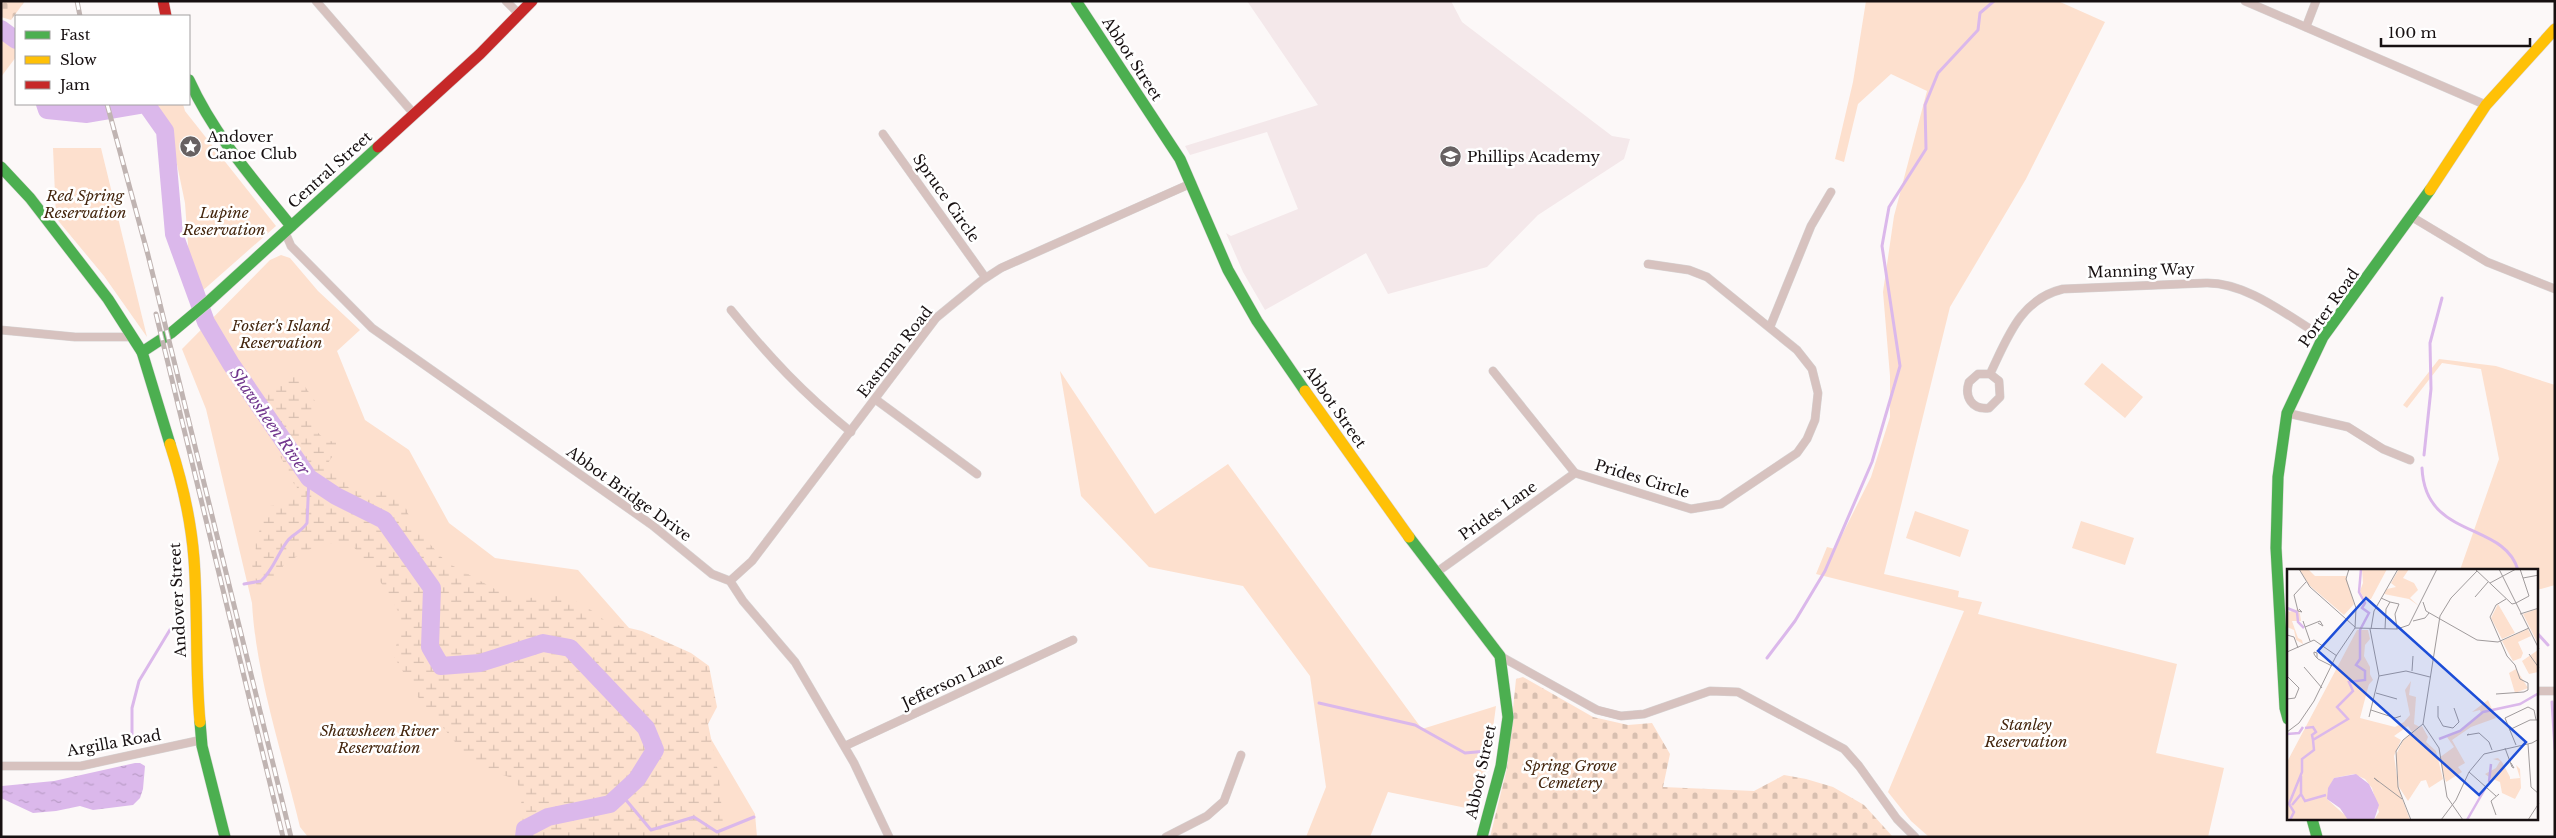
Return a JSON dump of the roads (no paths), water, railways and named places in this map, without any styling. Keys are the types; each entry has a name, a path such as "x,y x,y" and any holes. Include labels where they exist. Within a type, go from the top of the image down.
{"street":[{"path":"163,1 166,15"},
{"path":"316,1 414,114"},
{"path":"506,1 520,15"},
{"name":"Central Street","path":"142,352 171,334 208,302 414,114 520,15 532,1"},
{"name":"Abbot Street","path":"1076,1 1180,159 1192,183 1220,252 1257,321 1358,467 1500,656 1508,717 1500,766 1482,837"},
{"path":"2245,1 2486,105"},
{"path":"2306,27 2316,1"},
{"name":"Porter Road","path":"2287,715 2278,621 2276,548 2278,477 2287,413 2323,337 2412,217 2486,105 2555,29"},
{"path":"190,82 197,99 220,139 288,229"},
{"name":"Spruce Circle","path":"883,134 985,277"},
{"name":"Andover Street","path":"1,167 36,206 108,300 142,352 183,484 194,558 196,679 201,740 225,837"},
{"name":"Eastman Road","path":"730,581 752,561 936,318 985,277 1001,268 1192,183"},
{"path":"1770,327 1811,226 1831,192"},
{"path":"2412,217 2487,262 2555,289"},
{"name":"Abbot Bridge Drive","path":"288,229 291,246 372,328 652,525 712,574 730,581"},
{"name":"Prides Circle","path":"1493,371 1576,473 1691,509 1722,504 1797,453 1807,439 1815,420 1818,393 1812,369 1798,350 1707,277 1689,270 1648,264"},
{"name":"Manning Way","path":"1990,374 2014,326 2024,311 2044,295 2063,289 2206,283 2228,284 2248,293 2323,337"},
{"path":"732,310 770,358 803,391 851,432"},
{"path":"1,330 74,337 132,337"},
{"path":"1978,374 1990,374 1999,381 2000,397 1989,408 1978,407 1969,400 1967,394 1969,382 1978,374"},
{"path":"875,399 977,474"},
{"path":"2287,413 2348,427 2383,449 2410,460"},
{"name":"Prides Lane","path":"1438,572 1576,473"},
{"path":"730,581 742,601 795,662 845,746 889,837"},
{"name":"Jefferson Lane","path":"845,746 1073,640"},
{"path":"1500,656 1597,710 1621,716 1644,714 1710,691 1738,692 1844,749 1861,768 1897,819 1915,837"},
{"path":"2538,691 2555,691"},
{"name":"Argilla Road","path":"1,766 82,766 201,740"},
{"path":"1166,837 1207,816 1224,801 1241,756"},
{"path":"2312,820 2316,837"}],"water":[{"path":"135,763 145,766 143,789 140,798 133,805 93,810 80,806 33,813 1,798 2,786 54,781"}],"waterway":[{"path":"1767,658 1795,621 1825,571 1872,462 1900,366 1882,246 1889,207 1926,149 1925,105 1938,73 1978,30 1980,13 1994,1"},
{"name":"Shawsheen River","path":"1,29 15,39"},
{"name":"Shawsheen River","path":"45,105 47,110 87,114 140,105"},
{"name":"Shawsheen River","path":"147,105 165,131 174,234 206,322 231,364 309,478 336,496 384,520 432,588 430,647 441,666 480,663 543,643 570,648 646,728 655,750 637,779 610,804 548,817 525,829 524,837"},
{"path":"2424,455 2431,389 2430,343 2442,298"},
{"path":"2422,468 2426,491 2436,507 2450,519 2498,544 2510,555 2517,569"},
{"path":"244,584 261,581 289,539 307,523 309,478"},
{"path":"132,738 132,708 139,681 171,628"},
{"path":"2538,634 2548,645"},
{"path":"2552,702 2555,749"},
{"path":"1319,703 1415,725 1465,753 1487,751"},
{"path":"621,794 651,830 694,817 717,832 754,817"}],"railway":[{"path":"77,1 80,15"},
{"path":"107,105 148,255 291,837"},
{"path":"156,314 283,837"}],"place":[{"name":"Andover Canoe Club","path":"191,146"},
{"name":"Phillips Academy","path":"1451,157"}],"park label":[{"name":"Red Spring Reservation","path":"85,204"},
{"name":"Lupine Reservation","path":"224,222"},
{"name":"Foster's Island Reservation","path":"281,334"},
{"name":"Stanley Reservation","path":"2026,734"},
{"name":"Shawsheen River Reservation","path":"379,740"},
{"name":"Spring Grove Cemetery","path":"1570,774"}]}
